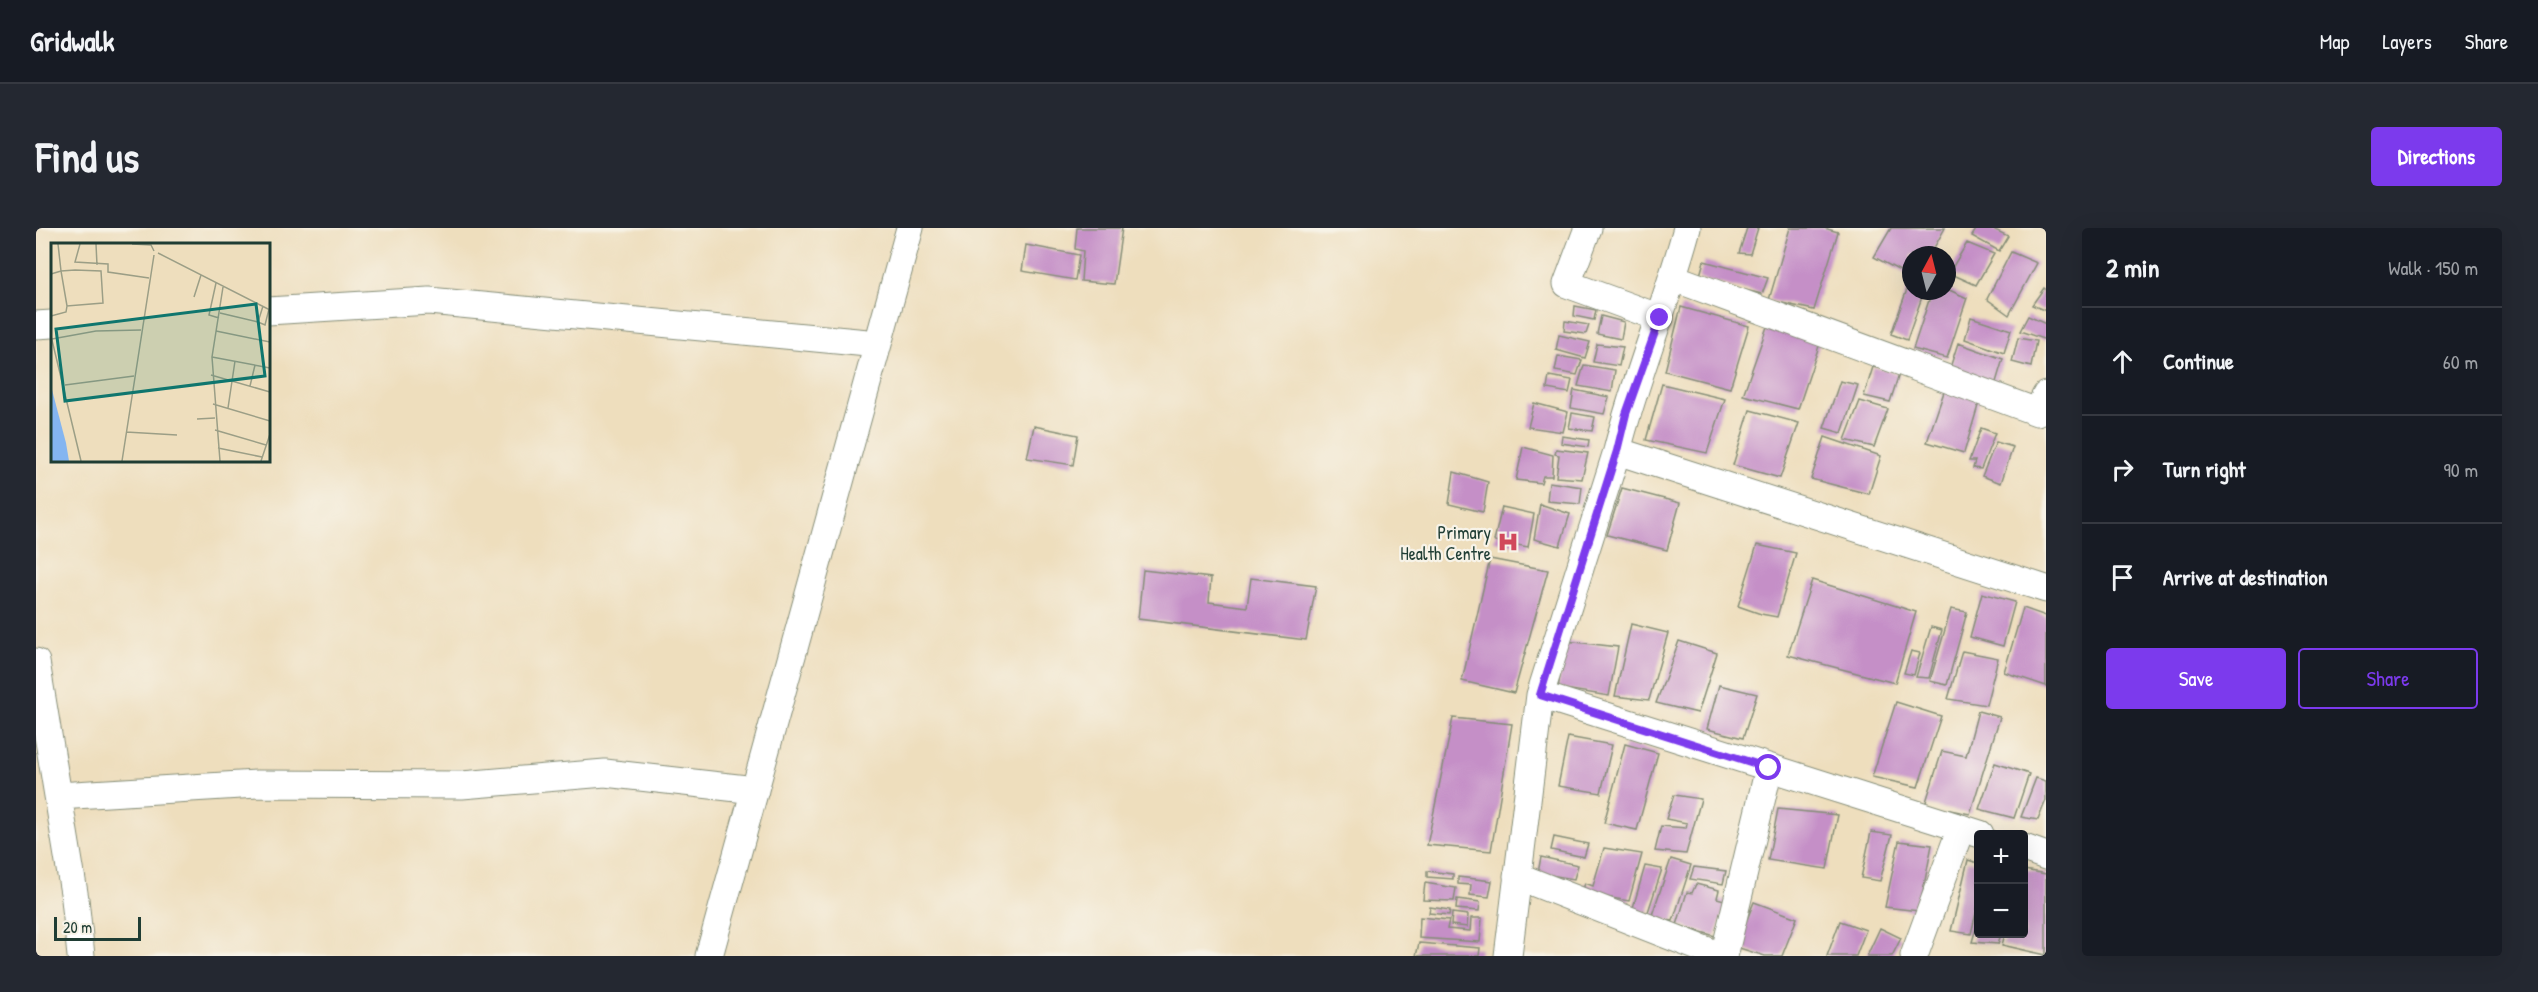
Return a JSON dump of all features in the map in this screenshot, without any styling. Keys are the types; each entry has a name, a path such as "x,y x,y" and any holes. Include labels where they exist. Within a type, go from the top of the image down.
{"street":[{"path":"709,956 910,228"},
{"path":"1588,228 1567,284 1660,318"},
{"path":"1508,956 1540,695 1617,451 1626,414 1674,278 1687,228"},
{"path":"1674,278 2043,408"},
{"path":"270,311 429,301 878,344"},
{"path":"36,326 51,324"},
{"path":"1617,451 2046,589"},
{"path":"36,662 75,899 81,956"},
{"path":"1540,695 1970,831 1914,956"},
{"path":"1517,876 1722,956 1769,768"},
{"path":"58,796 257,784 462,785 605,773 755,790"},
{"path":"2028,849 2046,855"}],"building":[{"path":"1077,228 1122,228 1114,284 1081,281 1083,251 1075,249"},
{"path":"1747,228 1758,228 1750,254 1739,253"},
{"path":"1790,228 1824,228 1838,232 1814,310 1769,300"},
{"path":"1891,228 1945,228 1935,246 1902,246 1902,272 1874,257"},
{"path":"1977,228 1991,228 2008,236 1999,251 1972,236"},
{"path":"1967,243 1994,254 1976,285 1956,276 1956,261"},
{"path":"1026,245 1079,255 1075,280 1022,271"},
{"path":"2011,252 2037,263 2009,315 1987,299"},
{"path":"1704,261 1768,278 1762,294 1699,279"},
{"path":"2044,288 2046,290 2046,311 2032,305"},
{"path":"1956,293 1967,298 1947,358 1913,349 1929,300 1956,300"},
{"path":"1903,300 1921,300 1907,340 1891,334"},
{"path":"1575,306 1596,310 1594,320 1574,316"},
{"path":"1681,307 1749,326 1730,388 1665,371"},
{"path":"1601,316 1624,322 1621,339 1597,334"},
{"path":"2028,316 2046,324 2046,340 2020,331"},
{"path":"1971,317 2011,330 2004,353 1965,339"},
{"path":"1565,321 1589,325 1586,334 1564,331"},
{"path":"1769,321 1820,343 1798,409 1743,395"},
{"path":"1559,335 1590,342 1585,358 1556,350"},
{"path":"2018,338 2036,341 2031,367 2012,362"},
{"path":"1958,343 2003,359 1994,389 1948,374"},
{"path":"1597,344 1623,347 1619,366 1593,362"},
{"path":"1558,356 1582,360 1577,375 1555,371"},
{"path":"1584,365 1615,370 1612,392 1578,386"},
{"path":"1873,367 1899,374 1890,402 1864,396"},
{"path":"1549,376 1572,380 1569,393 1547,389"},
{"path":"1840,381 1858,385 1842,433 1824,428"},
{"path":"1662,384 1725,399 1707,453 1646,440"},
{"path":"1945,389 1980,399 1964,453 1927,442"},
{"path":"1574,390 1609,397 1604,414 1571,408"},
{"path":"1860,401 1888,409 1874,447 1845,440"},
{"path":"1534,403 1568,412 1563,432 1528,427"},
{"path":"1750,410 1799,423 1780,478 1733,465"},
{"path":"1572,413 1595,417 1592,431 1569,428"},
{"path":"1034,426 1078,435 1073,465 1027,458"},
{"path":"1981,428 1995,433 1981,469 1973,468 1975,461 1969,461"},
{"path":"1562,436 1589,440 1588,447 1561,443"},
{"path":"1825,437 1881,456 1869,494 1811,479"},
{"path":"1996,442 2013,447 2001,483 1982,476"},
{"path":"1523,447 1553,455 1552,476 1543,476 1541,483 1516,480"},
{"path":"1556,449 1588,453 1582,479 1556,477 1559,455 1555,454"},
{"path":"1454,472 1488,482 1483,512 1449,504"},
{"path":"1549,482 1582,487 1580,504 1547,501"},
{"path":"1622,488 1680,503 1667,550 1607,535"},
{"path":"1540,504 1570,514 1560,546 1534,539"},
{"path":"1502,507 1534,514 1528,547 1494,541"},
{"path":"1757,545 1796,553 1777,617 1738,606"},
{"path":"1490,559 1548,570 1514,693 1462,681"},
{"path":"1143,570 1211,578 1209,602 1247,607 1251,578 1316,586 1306,640 1138,619"},
{"path":"1812,580 1916,612 1895,683 1788,655"},
{"path":"1982,593 2015,602 2003,646 1970,637"},
{"path":"2023,608 2046,616 2046,686 2004,672"},
{"path":"1951,609 1967,612 1947,685 1930,681"},
{"path":"1631,624 1668,633 1649,700 1615,696"},
{"path":"1931,627 1942,630 1929,678 1916,677"},
{"path":"1566,641 1618,647 1609,696 1558,688"},
{"path":"1679,641 1717,653 1698,713 1656,703"},
{"path":"1911,651 1920,653 1914,675 1904,673"},
{"path":"1962,651 1998,658 1986,705 1948,699"},
{"path":"1719,685 1757,694 1743,738 1707,729"},
{"path":"1896,702 1941,716 1918,787 1872,777"},
{"path":"1978,711 2000,717 1970,814 1925,805 1942,751 1966,756"},
{"path":"1453,718 1512,724 1491,851 1427,845"},
{"path":"1568,737 1612,745 1601,793 1558,786"},
{"path":"1625,744 1658,753 1637,830 1604,823"},
{"path":"1995,763 2029,774 2014,818 1979,809"},
{"path":"2036,778 2046,781 2046,800 2038,820 2021,817"},
{"path":"1674,795 1701,799 1686,854 1655,851 1661,826 1686,828 1687,823 1666,819"},
{"path":"1778,809 1838,815 1827,869 1768,860"},
{"path":"1871,832 1892,835 1880,881 1861,878"},
{"path":"1554,837 1588,844 1584,857 1551,850"},
{"path":"1899,841 1932,845 1919,911 1885,907"},
{"path":"1604,848 1642,854 1629,901 1582,893 1585,883 1593,886"},
{"path":"1541,857 1578,865 1574,879 1538,873"},
{"path":"1671,859 1691,865 1673,921 1651,918"},
{"path":"1968,860 1974,862 1974,922 1971,934 1951,931"},
{"path":"1645,866 1662,869 1648,912 1632,911"},
{"path":"1694,867 1726,871 1723,884 1690,879"},
{"path":"1427,871 1453,874 1453,879 1427,877"},
{"path":"2028,871 2046,874 2046,955 2002,945 2004,938 2028,938"},
{"path":"1458,877 1492,881 1489,897 1470,895 1471,885 1458,884"},
{"path":"1425,883 1456,888 1454,901 1423,900"},
{"path":"1696,884 1719,890 1717,898 1728,901 1715,936 1677,925 1687,892 1692,893"},
{"path":"1457,899 1480,902 1479,911 1456,909"},
{"path":"1754,902 1797,918 1782,956 1765,956 1736,947"},
{"path":"1430,907 1450,910 1449,915 1429,913"},
{"path":"1452,913 1468,915 1467,927 1451,925"},
{"path":"1420,917 1449,920 1447,929 1470,931 1471,918 1482,918 1480,942 1419,938"},
{"path":"1840,921 1866,930 1856,956 1827,956"},
{"path":"1880,928 1901,938 1892,956 1867,956"},
{"path":"1974,935 1974,938 2000,938 1998,944 1972,942"},
{"path":"1419,943 1480,948 1479,956 1416,956"}],"place":[{"name":"Primary Health Centre","path":"1508,542"}],"route":[{"path":"1660,318 1626,414 1617,451 1540,695 1769,768"}]}
